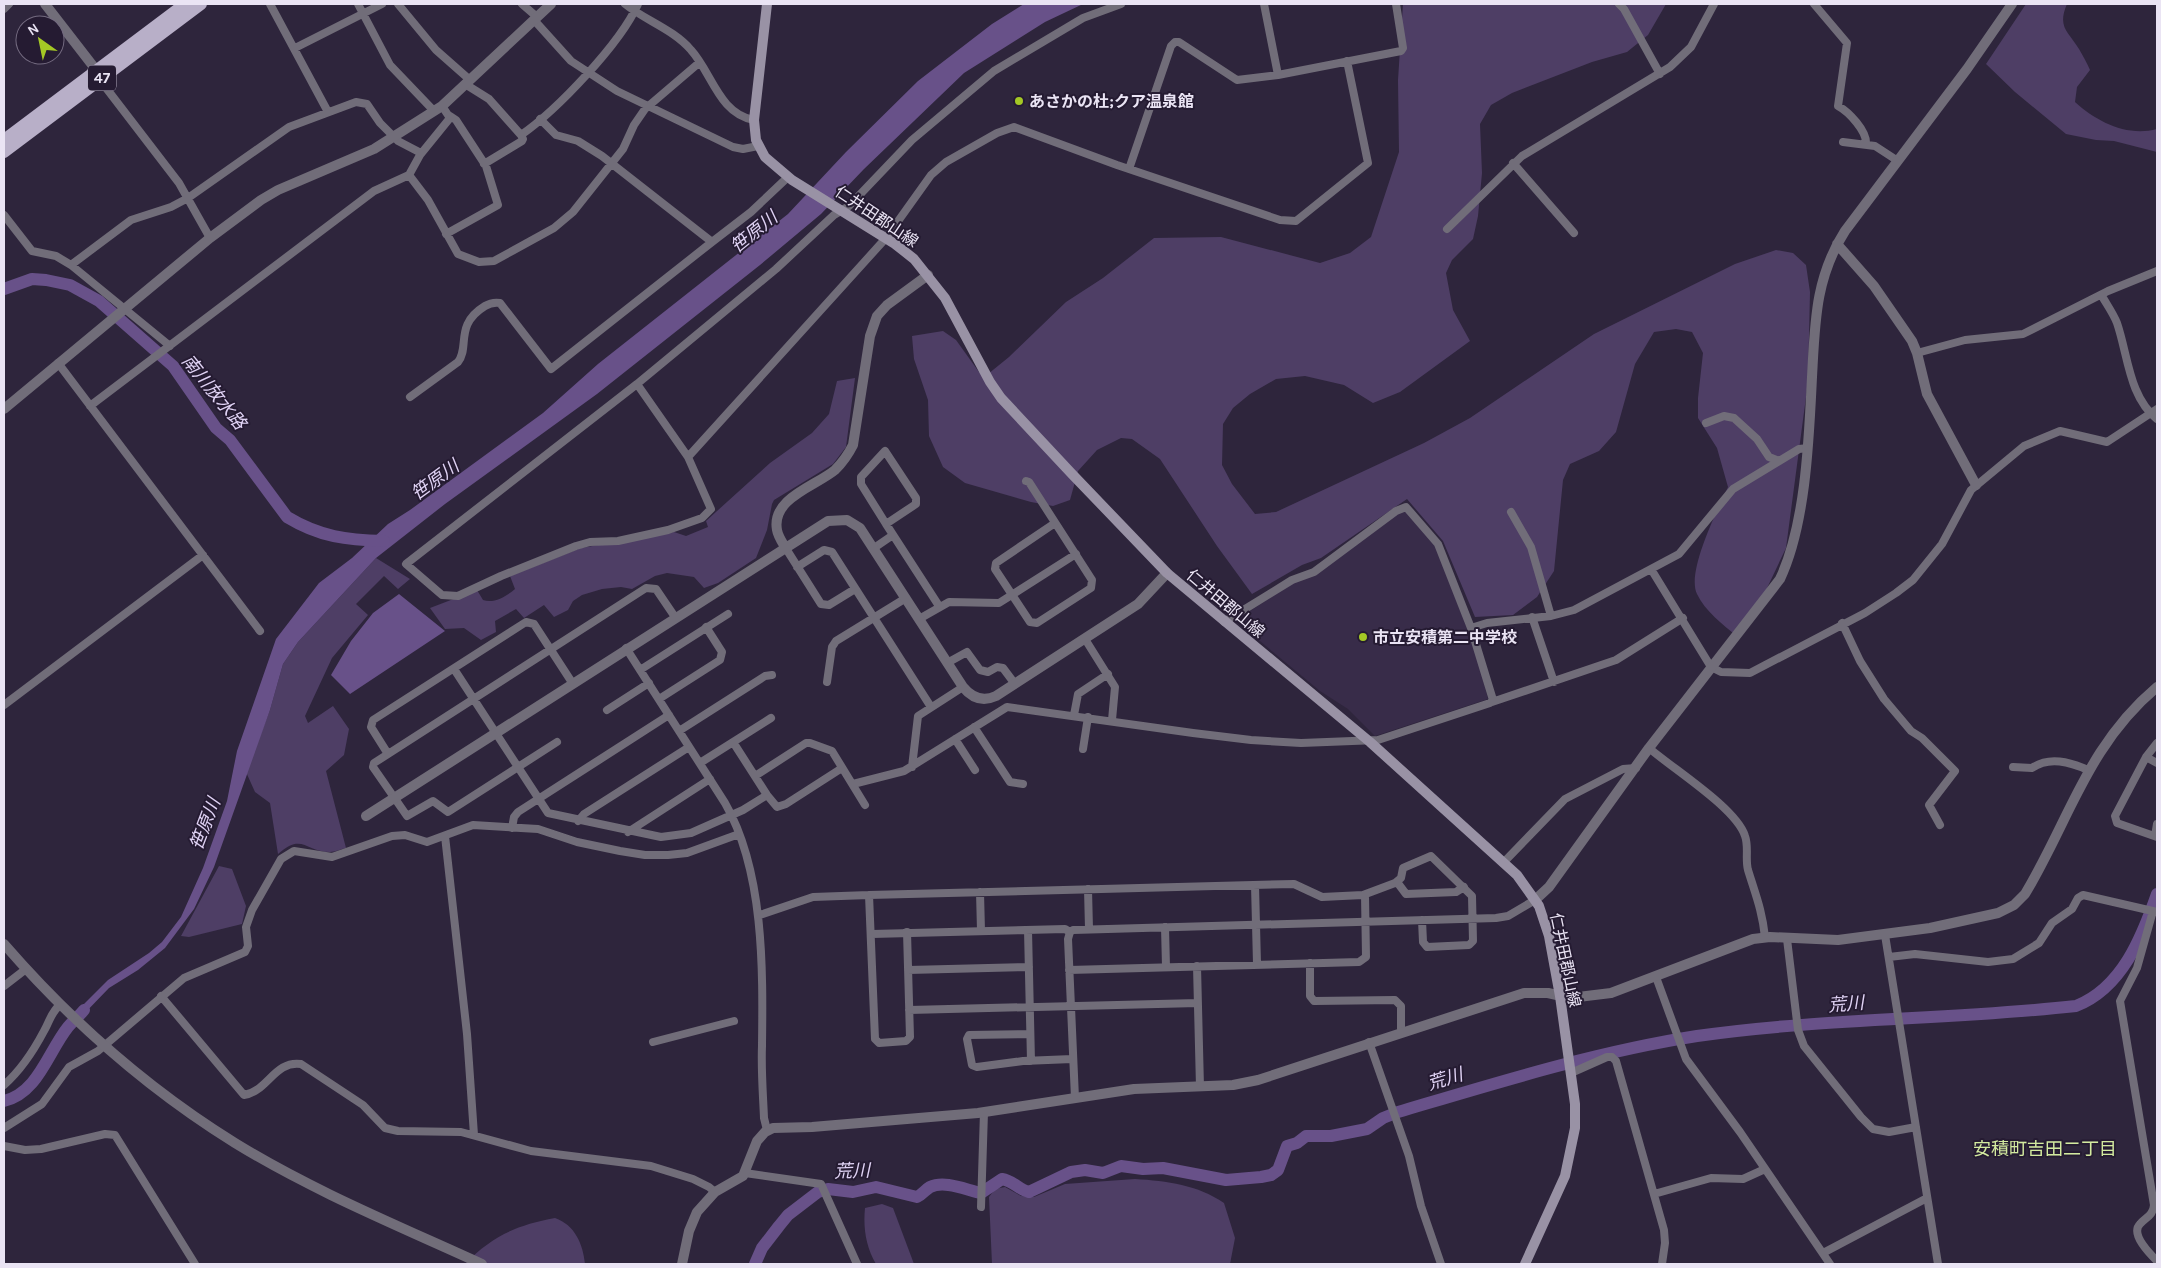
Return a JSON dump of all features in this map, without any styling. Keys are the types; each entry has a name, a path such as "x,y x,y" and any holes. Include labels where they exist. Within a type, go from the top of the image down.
{"main road":[{"name":"47","path":"4,152 185,4"},
{"name":"47","path":"4,140 201,4"},
{"name":"仁井田郡山線","path":"767,4 754,120 758,146 772,165 886,238 903,250 928,274 945,298 990,382 1001,398 1167,572 1224,622 1370,742 1522,881 1535,900 1547,926 1560,996 1575,1121 1571,1152 1561,1187 1525,1264"}],"street":[{"path":"4,9 9,4"},
{"path":"45,4 167,167 188,198 210,238"},
{"path":"270,4 328,112"},
{"path":"358,4 390,65 438,108 456,120 484,164 498,204 446,234"},
{"path":"295,48 382,4"},
{"path":"398,4 436,50 467,82 489,99 523,139 522,142 484,164"},
{"path":"522,4 568,58 617,91 733,148 743,149 758,146"},
{"path":"4,409 210,238 278,190 352,160 394,137 438,108 551,4"},
{"path":"625,4 635,12 664,27 690,49 725,102 741,116 754,120"},
{"path":"520,135 562,100 635,12 638,4"},
{"path":"637,384 688,457 711,509 706,516 692,522 618,541 590,542 576,546 501,576 458,596 442,595 406,564 637,384 841,209 912,140 994,71 1083,18 1121,4"},
{"path":"1264,4 1278,75"},
{"path":"1128,168 1171,46 1175,42 1179,42 1237,80 1278,75 1402,50 1396,4"},
{"path":"1619,4 1624,9 1660,74"},
{"path":"1447,229 1513,163 1544,142 1660,74 1691,47 1714,4"},
{"path":"1814,4 1847,43 1838,106 1861,130 1866,138 1866,144"},
{"path":"1070,932 1077,929 1506,917 1535,900 1549,887 1649,748 1780,579 1789,560 1808,448 1816,302 1823,276 1837,244 1967,69 2012,4"},
{"path":"688,457 886,238 937,170 1007,128 1020,129 1280,220 1296,221 1368,163 1348,61"},
{"path":"409,174 428,200 446,234 462,257 479,262 494,261 567,218 623,149 634,125 648,106 700,62"},
{"path":"70,265 131,220 172,207 188,198 281,132 356,102 364,103 372,108 380,123 394,137 402,144 421,153"},
{"path":"90,406 371,193 409,174 421,153 450,116"},
{"path":"540,119 556,135 580,142 611,164 712,242"},
{"path":"1843,142 1878,147 1898,161"},
{"path":"1513,163 1574,233"},
{"path":"410,398 458,362 461,358 465,329 474,315 495,302 500,303 551,369 751,212 790,178"},
{"path":"4,214 32,251 56,256 70,265 170,346"},
{"path":"1837,244 1874,286 1902,325 1917,353 1927,394 1976,485"},
{"path":"1917,353 1965,340 2023,334 2157,271"},
{"path":"855,589 829,605 821,604 776,531 777,519 780,508 833,471 846,459 853,445 870,336 877,316 887,305 928,274"},
{"path":"2102,296 2116,322 2136,388 2157,419"},
{"path":"58,363 260,631"},
{"path":"1652,569 1711,667 1721,672 1750,674 1865,612 1913,580 1942,544 1966,496 2013,452 2040,438 2064,430 2093,440 2107,442 2153,411"},
{"path":"1706,423 1724,416 1734,418 1757,439 1769,458 1779,461"},
{"path":"1471,628 1487,623 1551,616 1583,606 1682,551 1733,489 1799,449 1808,448"},
{"path":"886,524 916,504 916,498 885,451 861,477 861,484 886,524 893,535 939,606"},
{"path":"1026,481 1055,523 1076,554 1092,580 1091,588 1037,624 1030,622 995,569 996,561 1055,523"},
{"path":"1224,622 1287,583 1314,572 1396,511 1406,507 1438,544 1471,628 1493,696 1492,702"},
{"path":"1511,512 1531,547 1551,616"},
{"path":"366,816 822,523 838,519 850,521 858,526 963,687 971,696 987,699 1014,684 1138,604 1167,572"},
{"path":"874,548 893,535"},
{"path":"797,567 826,550 832,552 931,707"},
{"path":"4,706 203,554"},
{"path":"920,619 939,606 949,602 998,604 1076,554"},
{"path":"557,742 451,811 444,811 437,802 433,801 407,816 373,767 374,763 648,587 656,589 675,617"},
{"path":"827,682 832,647 836,641 906,598"},
{"path":"640,670 728,614"},
{"path":"1532,617 1554,682"},
{"path":"853,784 904,771 912,767 1008,706 1260,741 1301,743 1370,742 1387,738 1616,660 1683,618"},
{"path":"388,754 371,727 373,720 526,622 534,624 573,684"},
{"path":"1842,623 1860,661 1884,699 1911,731 1922,738 1955,771 1929,805 1940,825"},
{"path":"659,699 720,660 722,652 706,628"},
{"path":"1085,639 1116,688 1112,720"},
{"path":"626,648 731,813 747,855 760,915 764,1118 767,1130"},
{"path":"947,663 967,652 981,670 988,672 997,667 1004,668 1014,684"},
{"path":"454,669 548,813 628,832 661,837 686,834 731,813 743,810 766,794"},
{"path":"1074,715 1078,694 1108,674"},
{"path":"679,731 765,676 772,675"},
{"path":"607,710 649,683"},
{"path":"912,767 917,717 963,687"},
{"path":"682,1264 692,1221 715,1192 740,1178 745,1173 758,1140 767,1130 782,1126 812,1127 984,1112 1134,1089 1233,1085 1258,1080 1369,1042 1524,993 1548,993 1574,998 1611,993 1749,940 1765,937 1838,940 1968,921 1993,915 2014,905 2029,886 2088,770 2104,744 2137,704 2157,687"},
{"path":"512,828 514,815 669,715"},
{"path":"1083,749 1088,717"},
{"path":"700,763 771,718"},
{"path":"974,727 1010,782 1023,784"},
{"path":"955,739 975,770"},
{"path":"733,742 774,806 782,806 842,768"},
{"path":"755,776 808,743 830,749 865,805"},
{"path":"2157,743 2146,757 2115,816 2117,823 2156,836 2157,824"},
{"path":"578,821 584,814 689,747"},
{"path":"1649,748 1709,794 1742,830 1746,840 1747,866 1763,913 1765,937"},
{"path":"2146,757 2157,763"},
{"path":"2013,767 2032,768 2039,763 2050,761 2088,770"},
{"path":"1503,863 1565,799 1624,768 1636,768"},
{"path":"628,832 710,779"},
{"path":"4,1128 42,1104 69,1067 105,1046 161,996 193,972 245,952 248,946 246,927 252,910 281,859 290,852 302,851 332,858 392,836 405,835 427,842 473,826 538,829 577,842 645,855 687,853 739,834"},
{"path":"446,836 467,1034 474,1135"},
{"path":"760,915 813,897 869,894 1297,884 1322,897 1365,895 1397,882 1403,868 1431,856 1472,896 1473,941 1470,944 1429,948 1423,942 1422,920"},
{"path":"1397,882 1406,894 1456,892 1464,887"},
{"path":"1256,885 1257,964"},
{"path":"1088,889 1089,929"},
{"path":"980,892 981,931"},
{"path":"869,894 875,1038 879,1042 906,1041 910,1037 908,932"},
{"path":"1069,970 1362,961 1366,957 1365,895"},
{"path":"1889,957 1915,954 1988,962 2013,960 2039,943 2052,923 2072,909 2081,896 2155,912 2137,968 2120,1001 2154,1205 2153,1212 2138,1225 2137,1231 2145,1247 2157,1261"},
{"path":"1165,927 1166,967"},
{"path":"872,934 1065,929 1070,932"},
{"path":"1028,930 1031,1061"},
{"path":"1070,932 1069,970 1074,1098"},
{"path":"1885,934 1938,1264"},
{"path":"1787,938 1798,1030 1804,1046 1861,1117 1873,1129 1889,1132 1916,1128"},
{"path":"4,944 60,1005 105,1046 188,1111 234,1142 359,1208 482,1264"},
{"path":"1310,963 1310,996 1314,1001 1395,1000 1401,1006 1401,1032"},
{"path":"1198,966 1200,1087"},
{"path":"908,970 1029,967"},
{"path":"4,986 26,969"},
{"path":"1656,977 1685,1056 1830,1264"},
{"path":"161,996 244,1094 252,1092 284,1066 301,1064 359,1102 385,1128 448,1131 474,1135 511,1148 651,1166 693,1179 715,1192"},
{"path":"909,1010 1198,1003"},
{"path":"4,1085 16,1074 44,1032 54,1010 60,1005"},
{"path":"653,1042 734,1021"},
{"path":"1030,1034 970,1035 967,1038 974,1067 1072,1059"},
{"path":"1369,1042 1409,1156 1421,1206 1441,1264"},
{"path":"1570,1073 1607,1057 1614,1058 1665,1236 1662,1264"},
{"path":"981,1207 984,1112"},
{"path":"4,1146 25,1150 41,1149 104,1134 115,1135 196,1264"},
{"path":"1654,1194 1711,1178 1743,1180 1765,1169"},
{"path":"745,1173 821,1184 857,1264"},
{"path":"1822,1253 1927,1198"}],"shaded area":[{"path":"1024,4 1083,4 1045,22 964,73 864,169 821,214 760,265 597,394 445,504 376,558 298,642 283,664 270,710 214,867 194,909 165,948 138,970 109,988 80,1018 75,1013 108,980 149,953 162,942 181,917 203,868 227,801 237,751 276,639 319,583 352,558 388,524 543,413 598,364 788,214 846,152 918,81 992,24"},
{"path":"1403,4 1666,4 1648,35 1627,52 1592,62 1512,93 1491,105 1480,124 1482,173 1478,216 1473,239 1452,260 1446,273 1453,310 1470,341 1400,392 1373,403 1344,385 1305,376 1276,379 1250,394 1233,408 1223,424 1222,465 1232,484 1255,514 1276,512 1424,443 1470,418 1594,334 1735,264 1776,250 1793,253 1806,265 1810,292 1808,382 1786,548 1749,626 1737,636 1715,617 1700,600 1695,584 1699,556 1728,487 1717,448 1698,418 1698,398 1703,353 1692,332 1676,329 1654,332 1635,364 1616,432 1599,451 1570,464 1563,480 1554,571 1537,597 1513,615 1475,617 1443,541 1407,499 1321,558 1302,565 1252,594 1217,546 1160,459 1132,439 1121,438 1097,450 1078,471 1070,500 1053,506 1031,502 965,483 943,467 929,436 928,400 914,359 912,336 943,331 956,340 979,372 988,374 1009,357 1066,302 1103,278 1154,238 1221,237 1320,263 1350,253 1371,237 1399,152 1398,80"},
{"path":"2026,4 2067,4 2063,18 2065,28 2090,70 2077,87 2075,102 2093,116 2113,126 2135,131 2157,129 2157,152 2114,141 2096,140 2066,134 2015,92 1986,64"},
{"path":"855,378 846,447 833,464 774,500 767,530 756,558 718,583 704,588 694,577 667,573 655,576 632,589 621,587 602,589 582,595 573,601 568,610 554,617 544,605 524,618 516,609 495,621 496,632 481,640 464,628 445,629 430,608 477,590 483,600 492,601 500,599 515,589 510,576 581,548 674,532 686,536 708,527 706,521 770,463 812,433 829,414 837,381"},
{"name":"市立安積第二中学校","path":"1402,511 1407,511 1436,547 1476,652 1488,699 1375,736 1348,709 1320,691 1237,622 1238,619"},
{"path":"376,558 410,579 398,589 384,576 356,604 368,615 332,658 305,716 308,723 333,706 349,729 344,755 326,771 346,848 330,852 293,844 278,854 270,803 255,792 246,772 270,710 283,664 298,642"},
{"path":"399,594 445,631 350,694 331,675 351,641 373,613"},
{"path":"219,866 232,869 246,906 242,924 189,937 181,936"},
{"path":"1135,1179 1182,1185 1204,1192 1224,1203 1235,1238 1230,1264 992,1264 989,1197 995,1189 1005,1187 1021,1196 1034,1197 1065,1184"},
{"path":"882,1204 893,1208 914,1264 876,1264 866,1237 864,1223 865,1208"},
{"path":"555,1218 568,1225 577,1236 585,1264 465,1264 485,1246 506,1233 529,1224"}],"waterway":[{"name":"南川放水路","path":"4,289 32,279 46,280 70,285 99,301 173,366 216,428 230,440 287,517 311,529 334,536 358,540 384,541"},
{"name":"荒川","path":"755,1264 762,1248 788,1215 818,1192 828,1189 853,1192 876,1187 917,1197 930,1187 936,1185 956,1186 981,1193 1002,1179 1029,1192 1071,1172 1085,1170 1103,1173 1121,1166 1143,1169 1163,1168 1226,1180 1261,1177 1271,1175 1278,1170 1287,1146 1297,1143 1306,1136 1331,1136 1367,1129 1383,1118 1398,1112 1472,1090 1583,1059 1659,1043 1744,1030 1839,1022 2029,1011 2076,1006 2092,998 2118,974 2137,944 2157,894"},
{"name":"笹原川","path":"4,1101 16,1097 34,1081 68,1027 84,1010"}],"place":[{"name":"あさかの杜;クア温泉館","path":"1019,101"},
{"name":"市立安積第二中学校","path":"1363,637"}],"district":[{"name":"安積町吉田二丁目","path":"2045,1149"}]}
